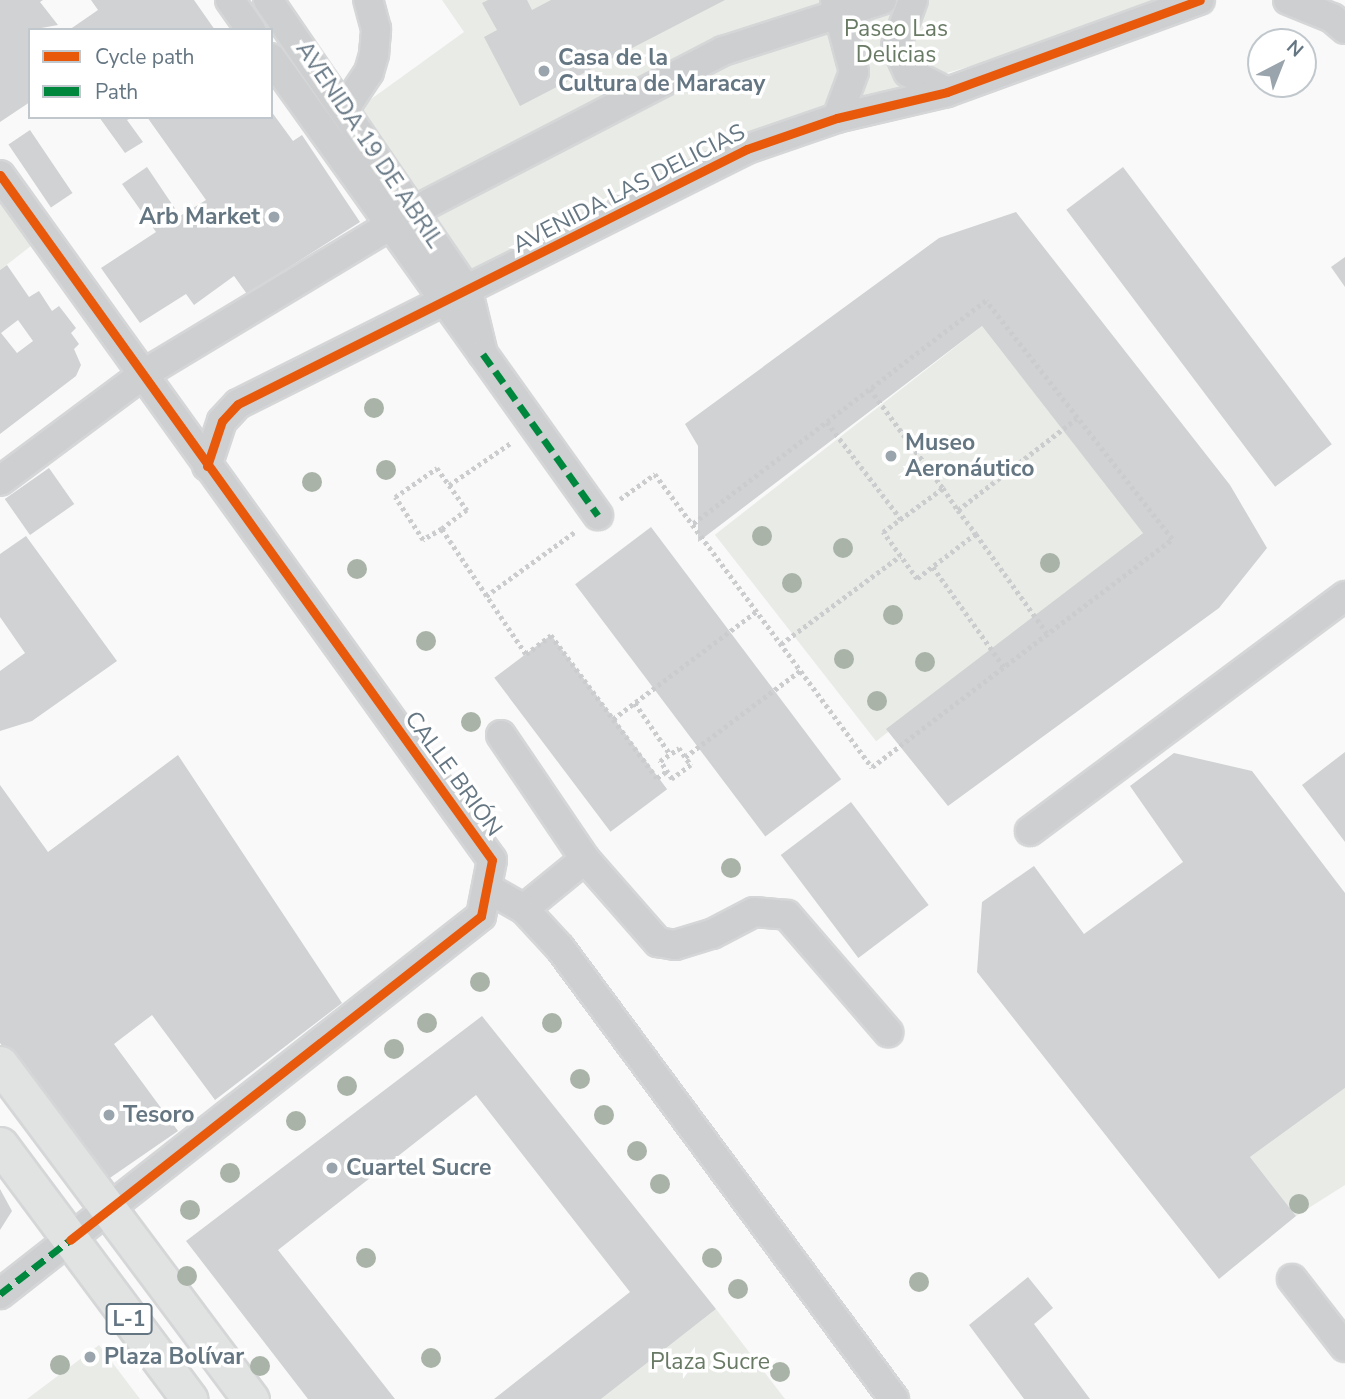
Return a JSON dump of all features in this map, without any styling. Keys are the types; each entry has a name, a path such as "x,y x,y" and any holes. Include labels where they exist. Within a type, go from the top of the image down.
{"main road":[{"name":"L-1","path":"0,1064 251,1399"},
{"name":"L-1","path":"0,1144 189,1399"}],"street":[{"path":"230,0 250,28"},
{"name":"AVENIDA 19 DE ABRIL","path":"268,0 416,210 455,297"},
{"path":"345,108 369,72 374,54 376,29 368,0"},
{"path":"0,481 142,375 416,210 723,51 837,7 882,0"},
{"path":"913,0 896,46 908,72 947,92"},
{"name":"AVENIDA LAS DELICIAS","path":"206,466 222,421 238,404 747,149 837,118 947,92 1200,0"},
{"path":"1288,0 1332,19 1345,29"},
{"path":"837,7 855,72 837,118"},
{"name":"AVENIDA 19 DE ABRIL","path":"273,61 389,225 455,297"},
{"name":"CALLE BRIÓN","path":"0,175 206,466 492,860 481,916 110,1211 0,1294"},
{"path":"455,297 482,354 598,515"},
{"path":"1030,831 1345,596"},
{"path":"501,735 585,859 658,942 675,945 712,934 754,912 787,915 888,1032"},
{"path":"524,909 585,859"},
{"path":"487,888 524,909 560,948 894,1399"},
{"path":"1293,1279 1345,1347"}],"path":[{"path":"486,596 655,474 872,767 1172,539 986,301 693,524"},
{"path":"870,389 1047,634"},
{"path":"958,510 1077,418"},
{"path":"827,422 901,519"},
{"path":"449,485 534,427"},
{"path":"437,468 467,510 442,529 424,540 395,498 437,468"},
{"path":"943,488 883,532 917,579 976,534"},
{"path":"442,529 526,654 551,635 657,778 667,771"},
{"path":"781,644 901,556"},
{"path":"933,567 1004,667"},
{"path":"613,719 757,611"},
{"path":"685,757 801,670"},
{"path":"635,703 670,754"},
{"path":"679,748 691,765 673,779 660,761 670,754 679,748"}],"green space":[{"name":"Paseo Las Delicias","path":"442,0 1197,0 820,110 465,287 349,115 464,32"},
{"path":"0,190 36,242 0,270"},
{"path":"982,326 1143,532 876,741 715,535"},
{"path":"1345,1088 1345,1185 1296,1216 1250,1157"},
{"name":"Plaza Sucre","path":"716,1309 785,1399 601,1399"},
{"path":"99,1345 140,1399 27,1399"}],"building":[{"path":"0,0 43,0 40,2 58,25 28,28 28,103 0,122"},
{"path":"91,0 194,0 214,28 72,28 98,10"},
{"name":"Casa de la Cultura de Maracay","path":"488,0 527,0 532,10 551,0 725,0 520,106 484,37 497,30 482,3"},
{"path":"273,114 293,141 302,135 360,222 247,294 234,276 194,305 186,294 140,323 101,268 156,232 122,184 147,167 180,216 206,200 148,119 273,119"},
{"path":"100,119 129,119 127,120 143,142 125,153"},
{"path":"30,130 72,193 51,208 8,145"},
{"path":"1123,167 1332,444 1275,487 1066,210"},
{"path":"1016,212 1230,485 1267,548 1219,608 948,806 886,729 1143,533 982,326 698,542 698,446 685,424 939,238"},
{"path":"1345,257 1345,287 1331,267"},
{"path":"7,265 29,297 39,291 52,311 59,306 76,328 71,333 79,344 74,349 81,365 76,376 0,434 0,270","holes":["18,320 33,341 17,353 1,333"]},
{"path":"49,468 74,504 30,535 5,499"},
{"path":"651,527 841,779 765,837 575,584"},
{"path":"26,536 117,661 32,721 0,731 0,671 25,653 0,617 0,554"},
{"path":"551,635 667,789 610,832 494,678"},
{"path":"1345,752 1345,842 1302,785"},
{"path":"1174,753 1252,771 1345,893 1345,1088 1250,1157 1296,1216 1219,1279 977,972 982,902 1034,866 1084,934 1183,862 1130,786"},
{"path":"178,755 342,1003 215,1100 152,1015 114,1044 178,1131 104,1182 0,1043 0,785 48,852"},
{"path":"851,802 929,905 858,958 781,855"},
{"name":"Cuartel Sucre","path":"482,1016 716,1309 601,1399 494,1399 630,1292 476,1095 278,1250 395,1399 308,1399 186,1241"},
{"path":"0,1189 12,1211 0,1230"},
{"path":"1028,1277 1053,1308 1034,1324 1090,1399 1024,1399 969,1325"}],"marked path":[{"path":"483,354 598,515"},
{"path":"0,1294 70,1240"}],"cycle path":[{"path":"207,466 222,421 238,404 747,149 837,118 947,92 1200,0"},
{"path":"0,175 492,860 481,916 70,1240"}],"place":[{"name":"Casa de la Cultura de Maracay","path":"544,71"},
{"name":"Arb Market","path":"274,217"},
{"name":"Museo Aeronáutico","path":"891,456"},
{"name":"Tesoro","path":"109,1115"},
{"name":"Cuartel Sucre","path":"332,1168"},
{"name":"Plaza Bolívar","path":"90,1357"}]}
